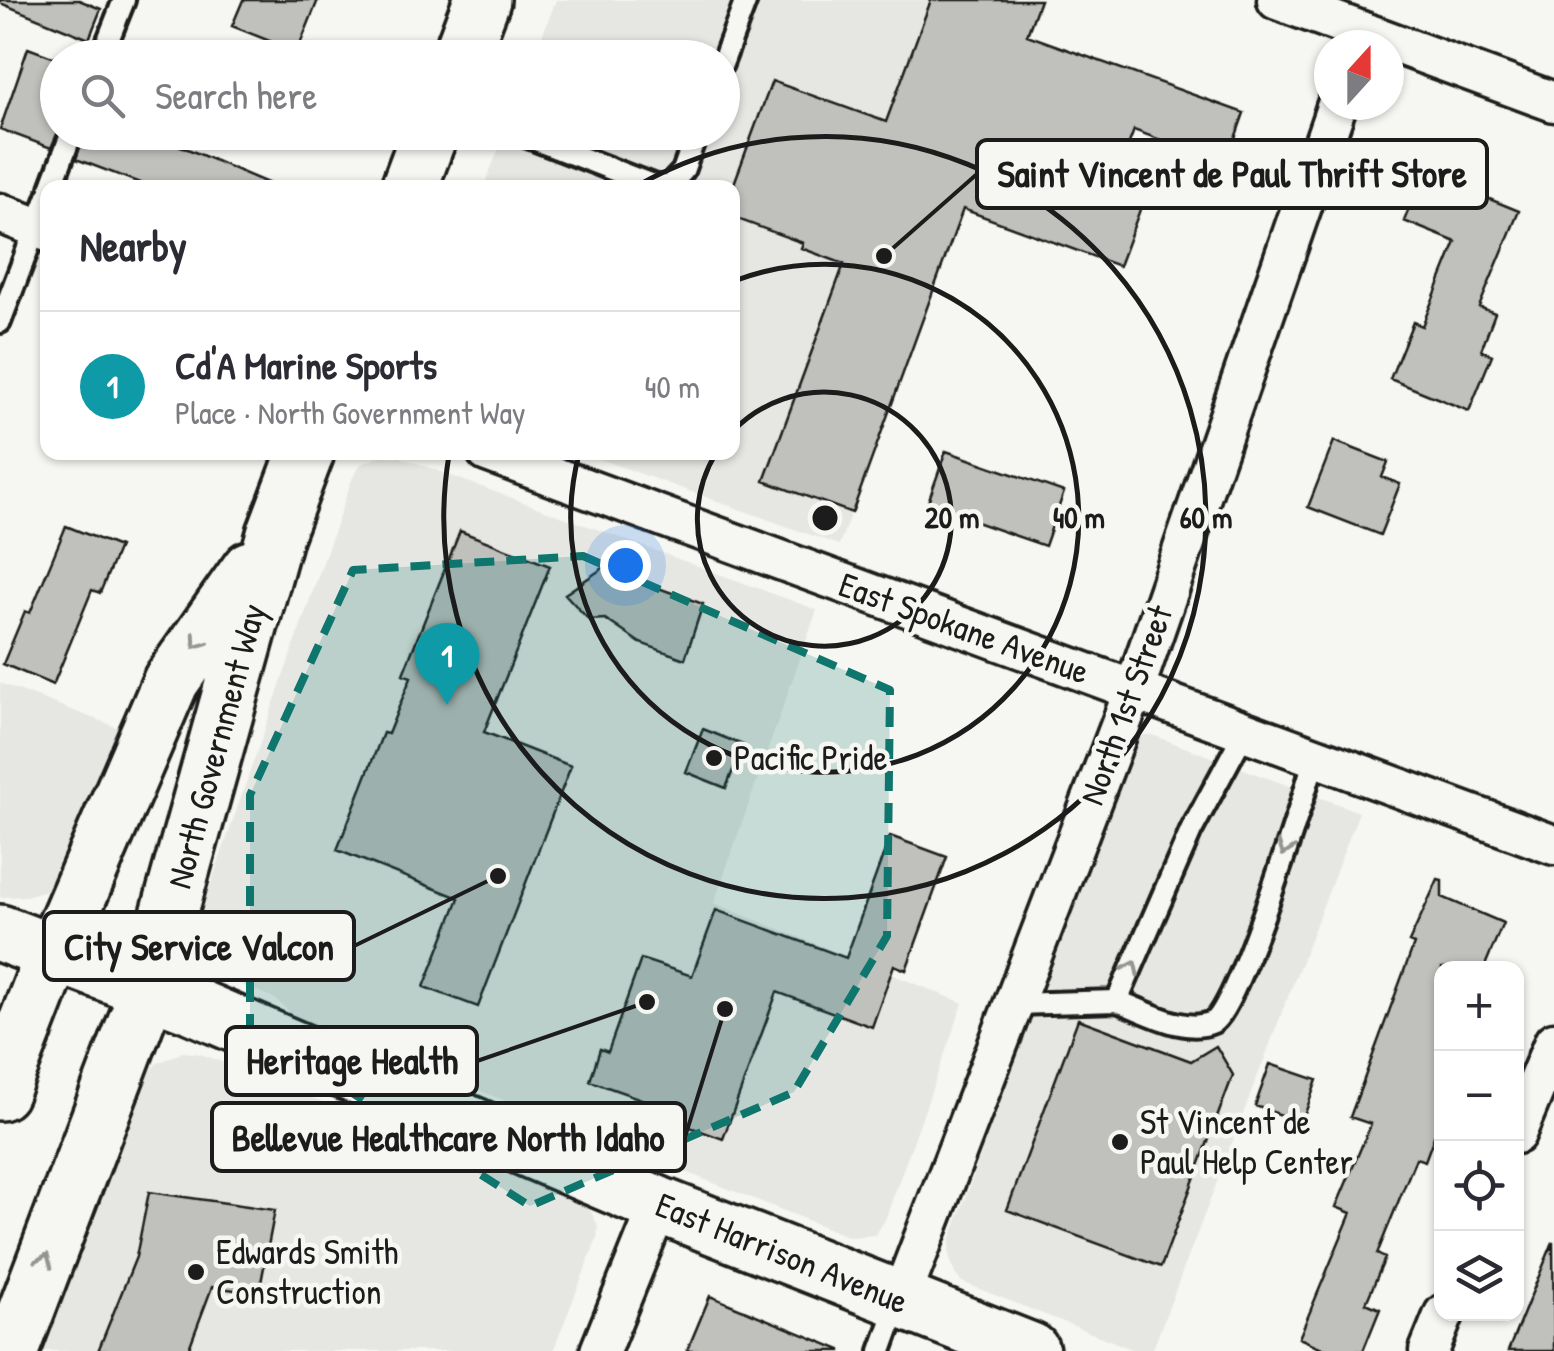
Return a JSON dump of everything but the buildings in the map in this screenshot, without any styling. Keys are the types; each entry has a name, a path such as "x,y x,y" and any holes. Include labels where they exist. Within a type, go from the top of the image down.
{"main road":[{"path":"467,40 482,0"},
{"path":"412,180 423,150"},
{"name":"North Government Way","path":"10,1351 148,990 275,534 303,460"},
{"name":"North Government Way","path":"0,1092 54,952 171,680 275,534"},
{"name":"East Harrison Avenue","path":"0,933 209,1013 659,1205 1031,1351"}],"street":[{"path":"1277,0 1365,25 1554,102"},
{"name":"North 1st Street","path":"900,1300 1134,690 1332,120"},
{"path":"0,213 40,218"},
{"name":"East Spokane Avenue","path":"509,460 1554,845"},
{"path":"1524,1115 1554,1042"},
{"path":"600,1351 659,1205"},
{"path":"1428,1351 1441,1321"}],"lane":[{"path":"108,40 124,0"},
{"path":"731,40 746,0"},
{"path":"54,180 65,150"},
{"path":"561,150 639,180"},
{"path":"675,180 683,172 691,150"},
{"path":"0,322 40,227"},
{"path":"1117,1001 1191,831 1245,731"},
{"path":"1014,1004 1117,1001 1185,1025 1208,1024 1219,1018 1244,966 1315,757"},
{"path":"881,1351 900,1300"}],"highlighted area":[{"path":"583,556 890,690 887,936 794,1092 530,1206 250,1028 250,795 353,570"}],"shaded area":[{"path":"556,0 1042,0 839,545 602,460 740,460 740,180 486,180 498,150 740,150 740,40 541,40"},
{"path":"371,460 408,460 817,610 714,903 963,1003 885,1220 875,1235 850,1237 296,1018 274,998 215,974 199,958 199,918 352,479 361,464"},
{"path":"0,683 124,730 66,874 52,888 26,896 0,897"},
{"path":"1140,735 1152,735 1359,812 1152,1351 1137,1351 962,1282 949,1255 950,1241 1126,749"},
{"path":"183,1052 201,1054 590,1210 598,1226 597,1239 553,1351 39,1351 142,1083 156,1064"}],"place":[{"name":"Saint Vincent de Paul Thrift Store","path":"884,256"},
{"name":"Cd'A Marine Sports","path":"447,705"},
{"name":"Pacific Pride","path":"714,758"},
{"name":"City Service Valcon","path":"498,876"},
{"name":"Heritage Health","path":"647,1002"},
{"name":"Bellevue Healthcare North Idaho","path":"725,1009"},
{"name":"St Vincent de Paul Help Center","path":"1120,1142"},
{"name":"Edwards Smith Construction","path":"196,1272"}]}
